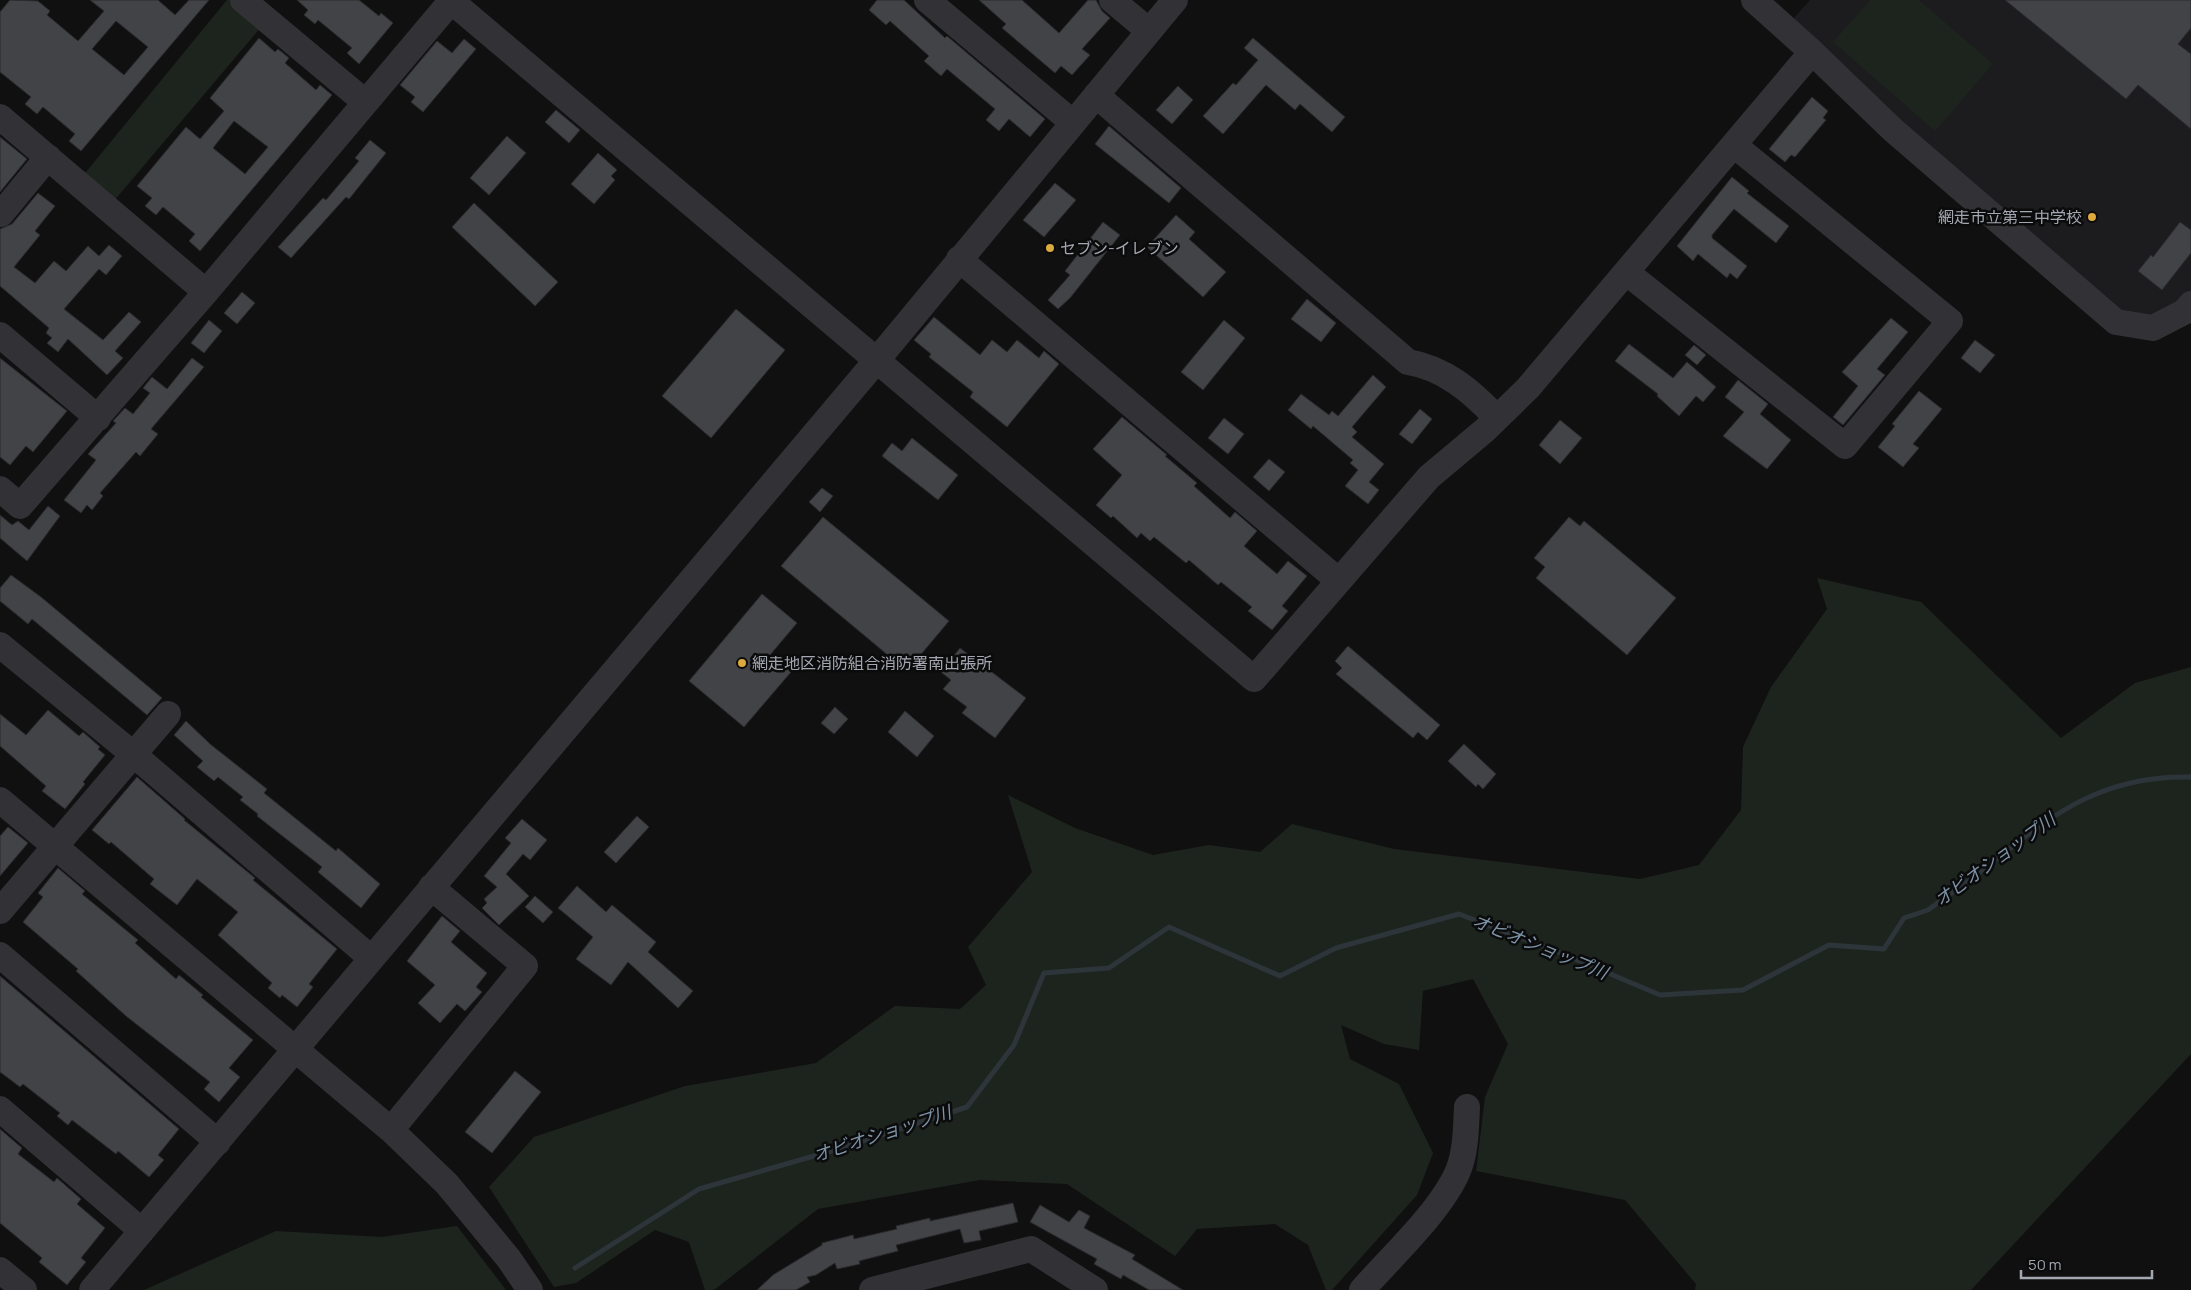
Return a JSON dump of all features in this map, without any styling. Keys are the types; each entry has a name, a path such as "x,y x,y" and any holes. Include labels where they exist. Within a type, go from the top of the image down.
{"street":[{"path":"243,0 365,102"},
{"path":"0,489 20,506 206,292 451,0 1254,679 1429,477 1497,418 1528,388 1812,52"},
{"path":"927,0 1072,122"},
{"path":"1112,0 1149,31"},
{"path":"92,1290 876,360 1175,0"},
{"path":"1754,0 1812,52 1893,130 2116,322 2153,328 2184,312 2191,304"},
{"path":"1096,94 1408,362 1429,366 1446,375 1472,392 1497,418"},
{"path":"4,129 48,158 206,292"},
{"path":"1626,272 1845,446 1950,321 1734,145"},
{"path":"1,214 48,158"},
{"path":"959,260 1339,581"},
{"path":"0,335 98,418"},
{"path":"0,645 133,754 371,958"},
{"path":"0,911 168,714"},
{"path":"0,800 295,1051 391,1130 447,1184 508,1259 530,1290"},
{"path":"391,1130 525,966 431,887"},
{"path":"0,955 218,1142"},
{"path":"1362,1290 1432,1213 1458,1171 1464,1141 1467,1107"},
{"path":"0,1109 142,1231"},
{"path":"872,1290 1031,1249 1094,1290"},
{"path":"0,1270 24,1290"}],"shaded area":[{"path":"227,0 243,0 267,20 108,208 77,183"},
{"name":"網走市立第三中学校","path":"1810,0 2191,0 2191,304 2184,312 2116,322 1785,28"},
{"path":"1870,0 1919,0 1993,64 1935,131 1833,42"},
{"path":"1817,578 1921,602 2061,738 2135,683 2191,667 2191,1054 1971,1290 1695,1290 1696,1284 1625,1200 1476,1171 1485,1097 1508,1044 1473,979 1423,991 1419,1050 1384,1044 1341,1025 1350,1059 1399,1084 1433,1153 1417,1195 1332,1290 1326,1290 1308,1245 1275,1224 1197,1229 1175,1256 1067,1184 980,1180 818,1209 714,1290 705,1290 689,1242 655,1230 576,1283 554,1287 489,1187 534,1137 685,1086 816,1063 895,1006 960,1009 986,985 968,947 1032,872 1008,795 1075,828 1153,855 1209,845 1260,852 1292,824 1394,849 1640,879 1699,865 1741,810 1743,747 1771,687 1827,609"},
{"path":"457,1226 506,1290 144,1290 276,1231 382,1237"}],"building":[{"path":"10,0 38,1 50,11 47,15 78,41 104,11 90,0 158,0 175,15 189,0 209,0 81,151 69,141 75,134 43,107 37,114 25,104 31,97 0,72 0,12","holes":["116,21 148,47 124,75 92,49"]},
{"path":"297,0 359,0 379,16 381,13 393,23 359,64 347,53 352,48 318,20 315,24 304,15 308,10"},
{"path":"877,0 904,0 945,38 947,36 1045,119 1030,137 1009,119 999,131 986,120 995,109 947,69 941,76 924,61 929,56 890,21 886,25 869,10"},
{"path":"979,0 1022,0 1059,33 1088,0 1096,0 1102,11 1110,18 1082,49 1090,55 1072,75 1061,66 1055,73 1002,28 1006,24"},
{"path":"2005,0 2191,0 2191,28 2178,44 2191,54 2191,129 2138,85 2126,99"},
{"path":"259,38 275,52 278,49 289,58 285,63 316,90 320,85 332,95 200,251 189,241 195,234 163,207 156,215 145,206 152,198 137,186 186,127 200,139 224,111 210,98","holes":["234,121 268,147 245,174 213,148"]},
{"path":"1253,38 1345,117 1332,132 1300,104 1295,110 1266,85 1223,134 1203,116 1233,83 1236,85 1258,60 1244,48"},
{"path":"464,39 476,49 423,112 411,102 415,97 400,85 437,41 452,53"},
{"path":"1178,86 1193,100 1172,124 1156,110"},
{"path":"1812,97 1828,111 1823,118 1826,120 1795,157 1791,155 1785,162 1769,149"},
{"path":"556,110 580,130 569,143 545,122"},
{"path":"1109,126 1181,188 1169,203 1095,144"},
{"path":"507,136 526,153 489,195 470,178"},
{"path":"0,137 27,159 0,192"},
{"path":"370,140 386,153 349,199 346,197 291,258 278,247 323,198 326,200 359,161 355,158"},
{"path":"598,153 617,170 611,176 615,180 594,204 571,184"},
{"path":"1732,177 1749,191 1747,193 1789,226 1776,243 1734,209 1712,235 1712,238 1747,266 1737,279 1730,273 1727,278 1698,254 1693,261 1677,246"},
{"path":"1055,183 1076,200 1044,237 1023,220"},
{"path":"38,193 55,206 35,231 40,235 14,267 35,283 54,261 66,271 88,246 99,256 109,245 122,256 106,275 99,269 64,309 103,340 129,312 141,322 115,351 123,358 107,375 68,339 58,352 47,343 52,338 46,333 49,328 0,286 0,229 12,224"},
{"path":"474,203 558,282 535,306 452,227"},
{"path":"1176,215 1195,232 1189,239 1226,272 1203,297 1147,247"},
{"path":"1103,222 1120,235 1070,298 1058,309 1048,300 1070,275 1065,271"},
{"path":"2180,222 2191,230 2191,253 2162,290 2138,271 2151,255 2153,257"},
{"path":"242,292 255,303 237,324 224,313"},
{"path":"1307,299 1336,323 1321,342 1291,319"},
{"path":"736,309 785,350 711,438 662,396"},
{"path":"934,317 980,355 992,340 1007,352 1017,340 1039,358 1044,351 1059,364 1007,427 970,397 973,392 929,357 931,354 914,340"},
{"path":"1891,318 1908,332 1877,369 1885,375 1843,425 1833,417 1858,386 1842,372"},
{"path":"209,320 222,331 204,353 191,343"},
{"path":"1224,320 1245,338 1203,390 1181,372"},
{"path":"1975,340 1995,355 1980,373 1961,358"},
{"path":"1629,344 1673,378 1687,362 1716,387 1703,402 1696,396 1679,416 1657,396 1658,394 1615,361"},
{"path":"1694,345 1706,355 1697,365 1685,355"},
{"path":"0,358 67,411 33,452 26,446 10,465 0,457"},
{"path":"192,358 204,367 151,429 158,434 140,456 136,452 100,493 103,496 92,510 87,505 81,513 64,500 96,460 88,454 116,423 113,421 125,408 133,414 150,393 143,388 152,377 167,389"},
{"path":"1373,375 1386,387 1352,427 1357,432 1352,437 1384,464 1369,482 1379,490 1368,504 1345,486 1358,470 1350,463 1353,460 1313,426 1311,429 1288,410 1301,394 1329,415 1332,411 1338,416"},
{"path":"1738,380 1768,404 1760,414 1791,440 1767,469 1723,436 1744,412 1725,397"},
{"path":"1919,391 1942,409 1913,444 1919,448 1903,467 1878,447 1895,426 1892,424"},
{"path":"1420,409 1432,419 1412,444 1399,434"},
{"path":"1122,417 1197,483 1194,486 1230,518 1235,512 1257,531 1244,546 1277,574 1288,561 1307,576 1282,606 1288,611 1272,630 1248,611 1252,607 1221,582 1218,585 1189,560 1186,563 1154,537 1150,541 1141,533 1137,538 1113,516 1111,518 1096,505 1122,475 1093,449"},
{"path":"1224,418 1244,434 1228,454 1208,438"},
{"path":"1560,420 1582,438 1560,464 1539,445"},
{"path":"912,438 958,475 938,500 882,456 892,443 902,451"},
{"path":"1269,459 1285,472 1269,491 1253,477"},
{"path":"822,488 833,496 820,512 809,502"},
{"path":"48,506 60,516 27,561 0,538 0,515 12,525 18,521 29,530"},
{"path":"823,517 949,621 907,671 781,566"},
{"path":"1569,517 1580,526 1584,521 1676,598 1627,655 1536,578 1545,567 1534,558"},
{"path":"11,575 41,597 162,698 147,715 32,619 28,624 0,601 0,588"},
{"name":"網走地区消防組合消防署南出張所","path":"762,594 797,623 770,655 791,672 744,727 689,681"},
{"path":"1348,646 1440,725 1427,740 1418,732 1413,738 1336,674 1342,668 1335,661"},
{"path":"960,648 1026,698 995,738 962,713 967,707 943,689 951,680 941,672"},
{"path":"835,707 848,719 834,734 821,723"},
{"path":"48,710 79,736 83,732 100,747 98,749 105,755 83,782 85,784 65,809 42,791 46,786 0,746 0,714 26,735"},
{"path":"905,711 934,736 917,757 888,732"},
{"path":"186,721 210,744 267,789 264,793 336,851 338,848 380,884 361,908 318,872 322,867 257,816 258,814 240,800 243,797 218,777 214,781 197,767 203,761 174,735"},
{"path":"1464,744 1496,774 1483,789 1478,784 1476,787 1448,761"},
{"path":"137,777 184,820 255,878 253,880 337,949 309,984 313,987 297,1007 282,995 280,998 268,988 272,983 218,935 238,912 197,879 177,905 150,884 154,879 111,842 109,844 92,830"},
{"path":"637,816 649,827 616,863 604,852"},
{"path":"522,819 547,840 530,860 523,854 506,874 529,896 499,925 482,908 487,903 484,899 497,887 484,876 511,843 505,838"},
{"path":"8,827 28,843 0,876 0,836"},
{"path":"58,868 85,891 82,894 138,940 135,943 176,979 179,975 203,995 201,997 253,1040 229,1068 240,1077 219,1102 204,1089 210,1082 126,1016 76,971 78,969 23,922 43,897 38,893"},
{"path":"577,886 606,912 612,905 656,942 648,952 693,991 678,1008 628,962 611,985 576,959 593,937 558,908"},
{"path":"535,896 553,912 543,923 525,907"},
{"path":"442,916 460,931 451,942 487,973 476,987 482,992 465,1011 457,1004 440,1023 418,1003 435,985 407,961"},
{"path":"0,976 179,1129 158,1155 164,1160 149,1177 118,1151 116,1154 72,1120 68,1125 57,1116 60,1113 23,1084 20,1087 0,1072"},
{"path":"515,1071 541,1092 492,1153 465,1132"},
{"path":"0,1129 22,1148 18,1154 54,1182 57,1178 81,1199 77,1204 105,1228 81,1258 86,1262 67,1285 39,1262 42,1258 0,1223"},
{"path":"1013,1203 1018,1222 979,1231 981,1240 964,1243 960,1229 896,1245 898,1251 859,1261 860,1264 837,1269 835,1263 816,1275 807,1277 810,1282 796,1290 757,1290 773,1275 822,1245 822,1243 853,1235 854,1239 897,1229 896,1226 930,1218 930,1221"},
{"path":"1040,1205 1069,1222 1079,1210 1090,1216 1084,1228 1135,1255 1132,1259 1183,1290 1149,1290 1123,1275 1121,1279 1094,1264 1097,1259 1030,1222"}],"waterway":[{"name":"オビオショップ川","path":"575,1268 699,1189 835,1150 967,1107 1014,1045 1044,973 1109,968 1169,927 1280,976 1336,948 1459,914 1568,956 1660,995 1743,990 1829,945 1884,949 1904,918 1928,910 2054,816 2083,800 2115,787 2150,779 2191,777"}],"place":[{"name":"網走市立第三中学校","path":"2092,217"},
{"name":"セブン-イレブン","path":"1050,248"},
{"name":"網走地区消防組合消防署南出張所","path":"742,663"}]}
